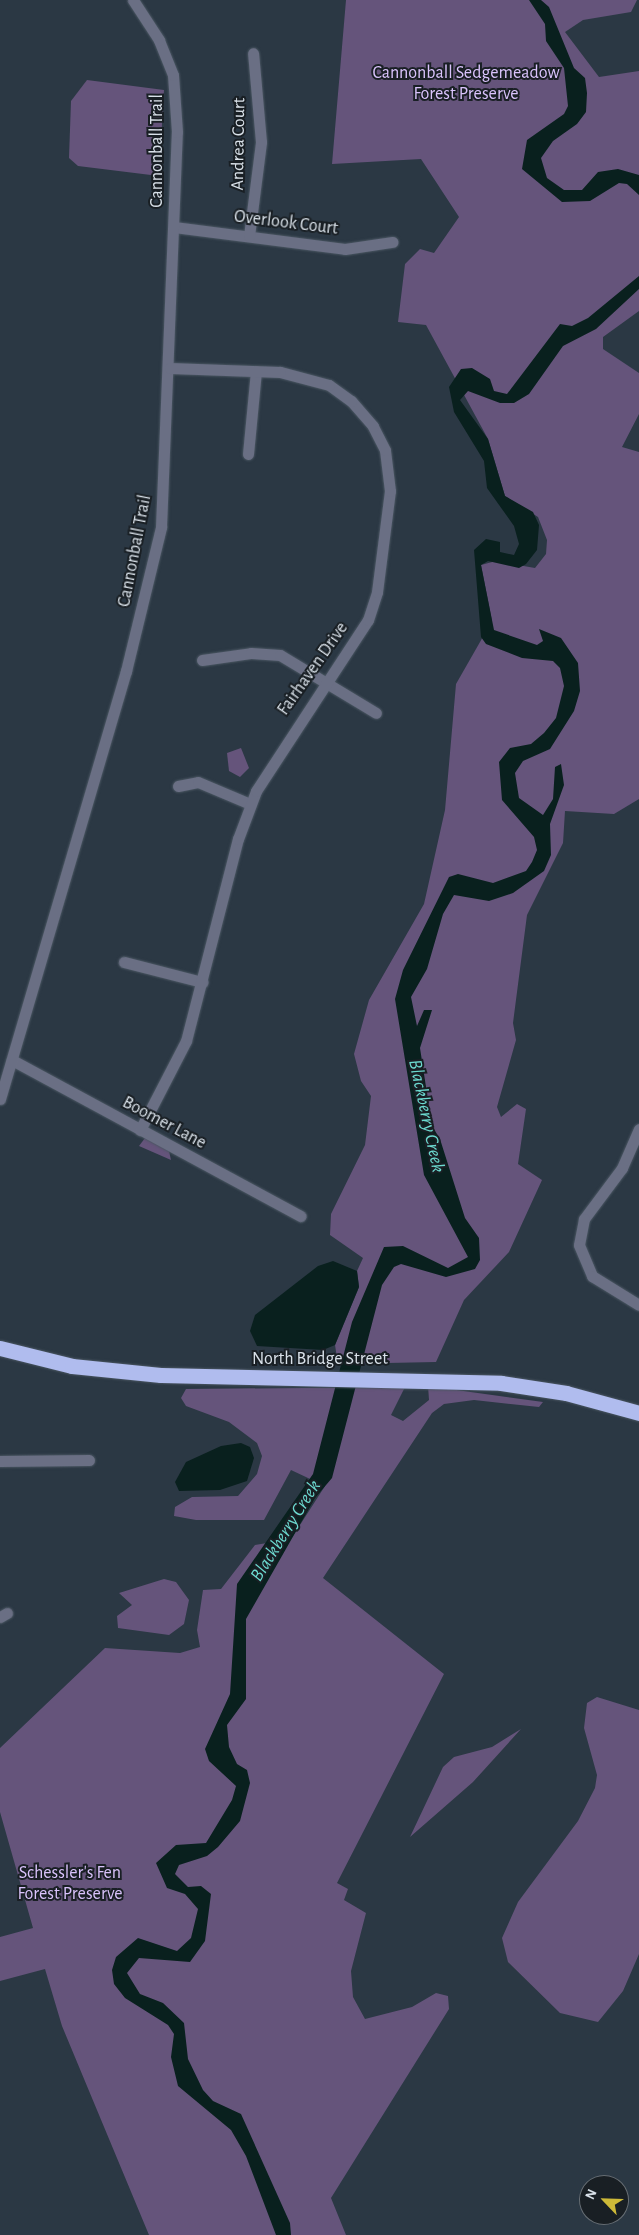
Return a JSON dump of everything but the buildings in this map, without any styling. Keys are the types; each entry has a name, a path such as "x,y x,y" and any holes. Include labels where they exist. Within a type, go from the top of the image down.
{"highway":[{"name":"North Bridge Street","path":"0,1348 72,1366 161,1375 325,1378 386,1377 501,1383 566,1393 639,1413"}],"street":[{"name":"Cannonball Trail","path":"0,1099 146,597 161,527 170,368 178,132 173,75 159,40 133,0"},
{"name":"Andrea Court","path":"249,236 261,142 253,53"},
{"name":"Overlook Court","path":"174,227 344,248 392,242"},
{"name":"Fairhaven Drive","path":"140,1130 186,1042 250,804 278,751 361,634 376,594 390,491 388,464 373,426 345,395 308,376 256,371 170,368"},
{"path":"248,454 256,371"},
{"path":"202,660 272,654 296,663 326,684 376,713"},
{"path":"178,786 198,782 250,804"},
{"path":"124,962 202,982"},
{"name":"Boomer Lane","path":"12,1060 300,1216"},
{"path":"639,1129 622,1168 584,1219 579,1245 592,1276 639,1305"},
{"path":"0,1461 89,1460"}],"green space":[{"name":"Cannonball Sedgemeadow Forest Preserve","path":"346,0 637,0 631,12 583,20 565,32 599,77 639,71 639,311 603,337 603,349 639,373 639,414 622,447 639,452 639,799 614,814 565,811 563,843 527,915 513,1023 516,1040 497,1107 501,1117 517,1104 526,1109 518,1164 542,1180 509,1252 464,1300 436,1362 338,1364 335,1345 359,1287 357,1271 363,1258 330,1235 331,1214 365,1145 371,1096 361,1081 354,1054 369,1000 424,904 445,810 456,684 492,621 481,565 496,561 535,568 546,554 547,540 538,517 505,496 488,439 426,325 398,322 405,264 420,249 434,253 459,217 421,159 332,164"},
{"path":"87,80 164,90 159,176 78,166 69,158 71,101"},
{"path":"241,748 249,768 240,777 229,771 227,753"},
{"path":"145,1138 169,1151 171,1160 139,1146"},
{"name":"Schessler's Fen Forest Preserve","path":"428,1386 543,1402 539,1407 474,1400 444,1404 432,1413 323,1578 444,1674 337,1883 348,1889 344,1900 366,1913 351,1971 353,1997 365,2019 412,2007 436,1993 448,1996 449,2009 331,2198 346,2235 149,2235 62,2026 45,1969 0,1981 0,1937 33,1928 0,1812 0,1748 105,1648 180,1653 200,1647 197,1630 203,1590 221,1589 255,1545 291,1539 325,1486 291,1470 264,1520 196,1520 174,1516 175,1507 192,1497 238,1496 257,1474 262,1456 257,1443 229,1422 186,1406 181,1398 186,1389 405,1387 391,1415 403,1421 429,1400"},
{"path":"164,1579 176,1582 189,1600 184,1624 169,1635 118,1628 117,1616 132,1605 119,1593"},
{"path":"597,1697 639,1710 639,1954 623,1991 598,2022 560,2013 508,1962 502,1938 518,1902 578,1821 595,1788 597,1775 584,1728 587,1703"},
{"path":"521,1729 473,1782 410,1837 443,1767 454,1757 492,1747"}],"water":[{"path":"529,0 541,0 549,7 574,68 585,78 587,93 586,112 577,124 553,141 541,158 547,178 564,190 582,190 598,172 618,169 639,175 639,195 627,184 619,183 590,201 562,202 522,169 527,140 564,114 568,106 564,68 546,41 545,24"},
{"name":"Blackberry Creek","path":"639,276 639,289 596,329 563,346 529,394 514,403 500,403 468,391 460,400 488,439 505,496 533,512 539,525 537,550 526,564 519,568 488,561 481,565 494,630 537,645 543,641 539,629 561,638 578,663 580,691 574,711 550,749 523,761 515,773 519,798 543,815 553,799 555,767 561,764 564,785 550,824 551,855 544,871 513,893 489,901 454,895 443,914 427,969 411,997 417,1026 424,1010 432,1010 420,1048 432,1126 440,1139 465,1218 479,1238 480,1260 475,1269 446,1277 401,1264 394,1267 382,1285 332,1478 315,1498 246,1619 246,1699 227,1725 229,1747 237,1764 247,1770 250,1783 240,1821 218,1847 207,1856 179,1865 175,1874 188,1887 201,1886 211,1894 205,1941 190,1962 139,1958 127,1973 140,1994 163,2003 184,2023 188,2059 203,2090 213,2101 241,2114 290,2223 291,2235 276,2235 246,2156 231,2130 178,2086 171,2057 174,2034 168,2025 125,1998 114,1984 112,1970 116,1957 138,1938 177,1951 191,1938 198,1909 185,1894 167,1888 156,1863 176,1845 206,1843 232,1800 236,1786 209,1761 205,1749 230,1694 237,1584 313,1474 352,1322 384,1247 403,1246 448,1268 468,1257 424,1175 395,999 403,970 449,877 458,874 493,883 526,871 532,862 537,850 534,837 502,800 499,762 510,748 531,744 544,733 556,718 564,686 560,668 553,661 522,658 486,644 481,637 474,550 486,539 500,542 500,552 514,555 519,544 514,526 487,488 484,461 454,412 449,387 461,369 472,368 490,379 494,391 507,394 560,324 572,326 588,318"},
{"path":"333,1261 357,1271 359,1287 335,1345 323,1350 257,1346 250,1331 255,1315 318,1266"},
{"path":"241,1443 250,1447 254,1458 247,1481 220,1490 179,1491 175,1482 186,1462 221,1446"}]}
